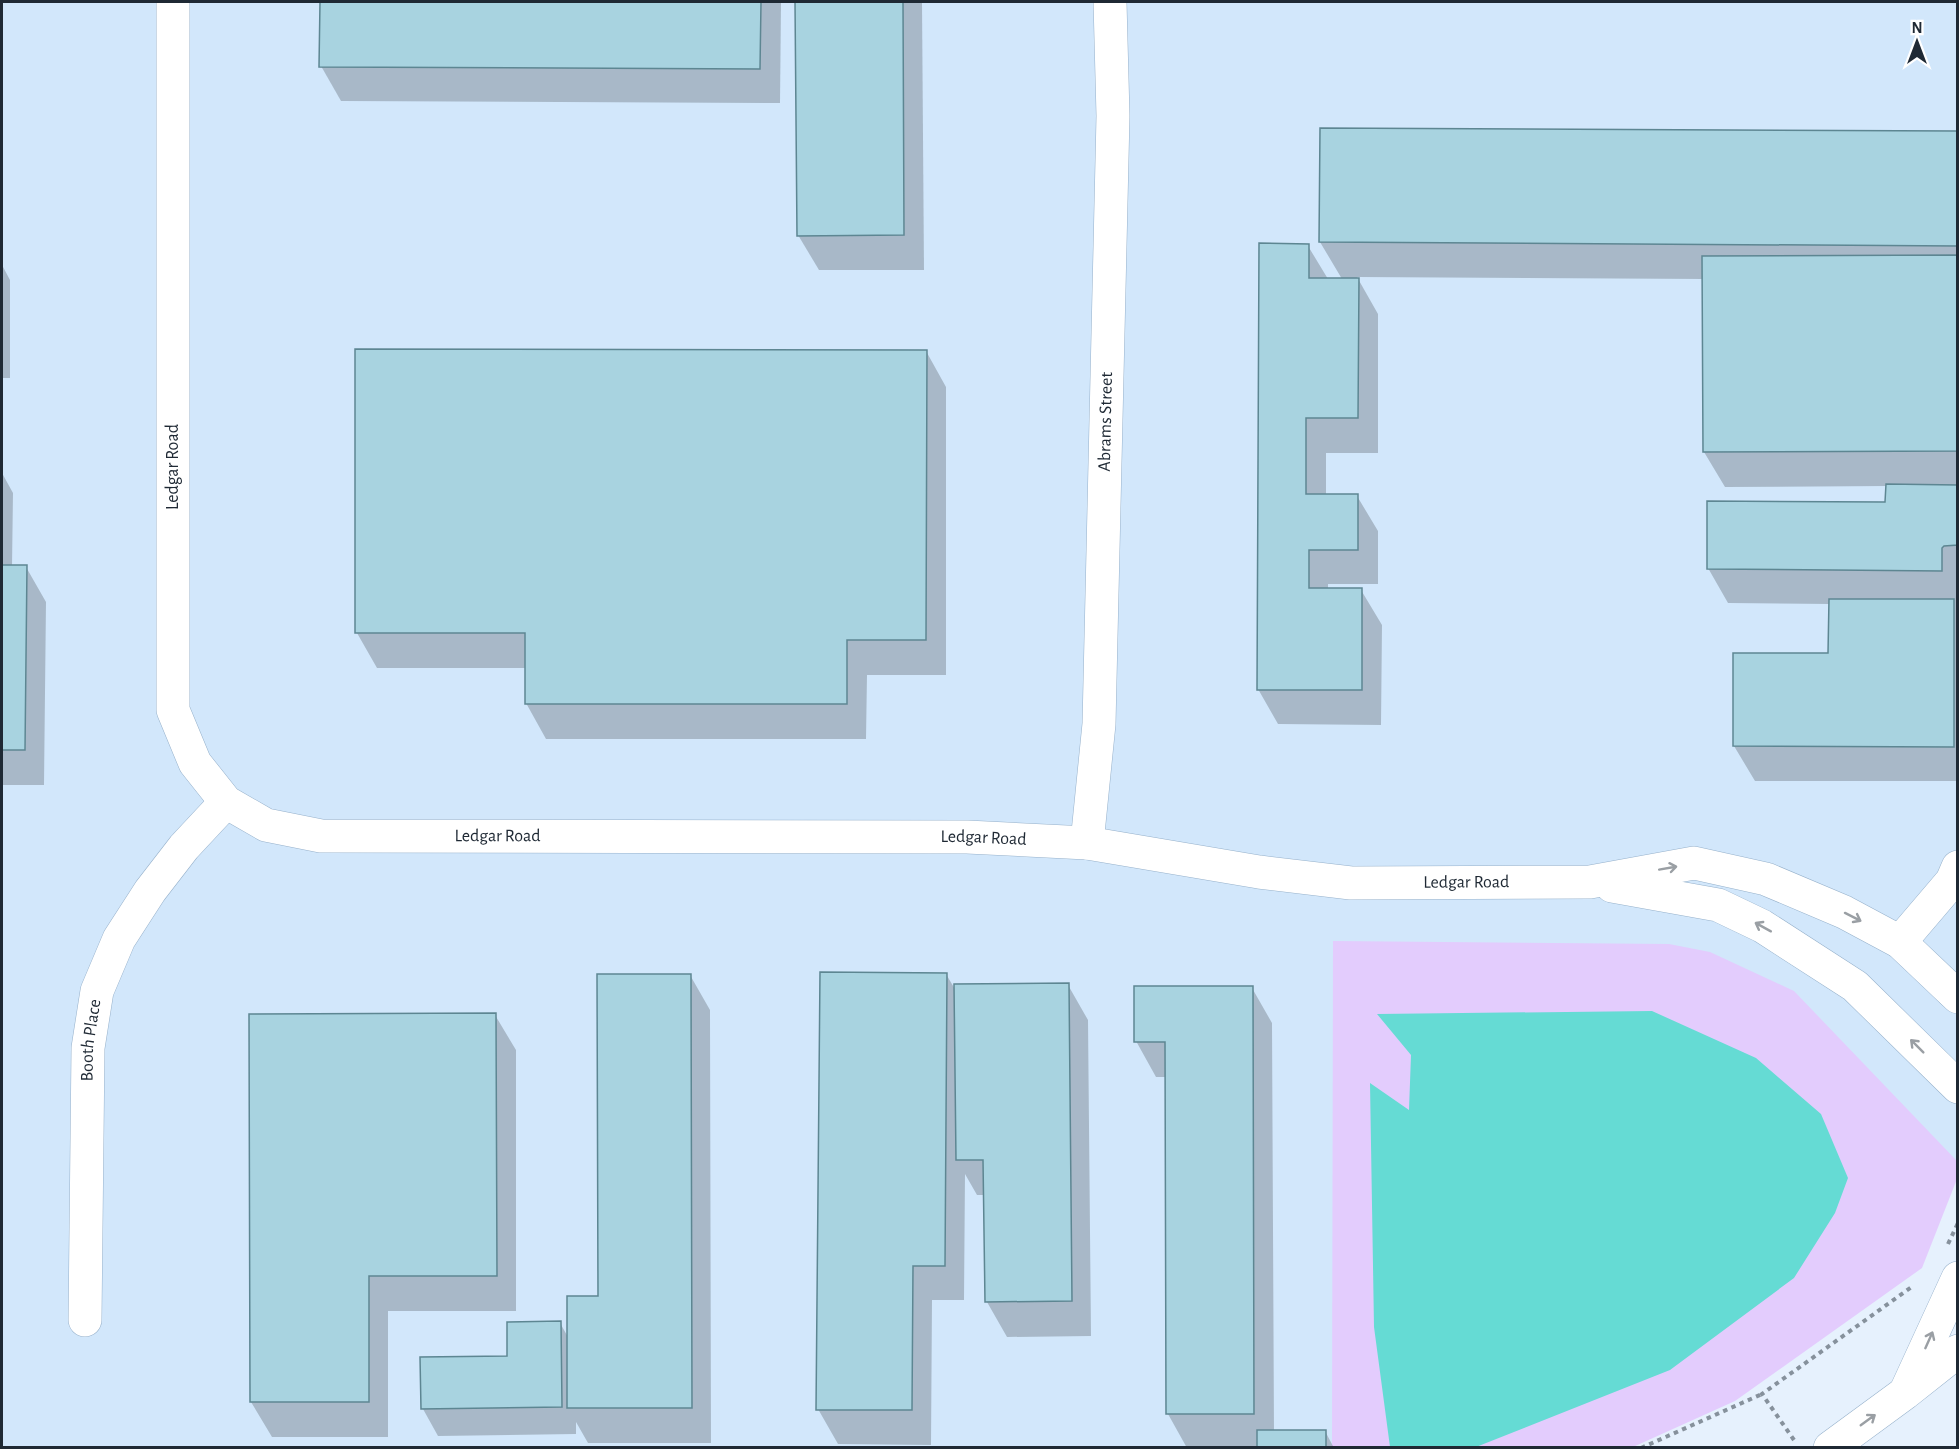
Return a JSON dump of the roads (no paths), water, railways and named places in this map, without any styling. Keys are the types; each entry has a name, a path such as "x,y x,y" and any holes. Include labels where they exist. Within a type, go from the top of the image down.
{"street":[{"name":"Ledgar Road","path":"173,2 172,710 195,763 226,802 266,825 321,836 967,837 1087,843 1259,872 1351,883 1590,882 1694,863 1767,879 1844,912 1900,942 1956,994"},
{"name":"Abrams Street","path":"1087,843 1099,724 1113,127 1110,2"},
{"name":"Booth Place","path":"86,1320 88,1048 97,992 119,939 150,891 184,847 226,802"},
{"path":"1900,942 1952,881 1958,867"},
{"name":"Ledgar Road","path":"1590,882 1718,905 1762,926 1855,986 1958,1087"},
{"path":"1905,1393 1958,1278"},
{"path":"1830,1448 1958,1351"}]}
